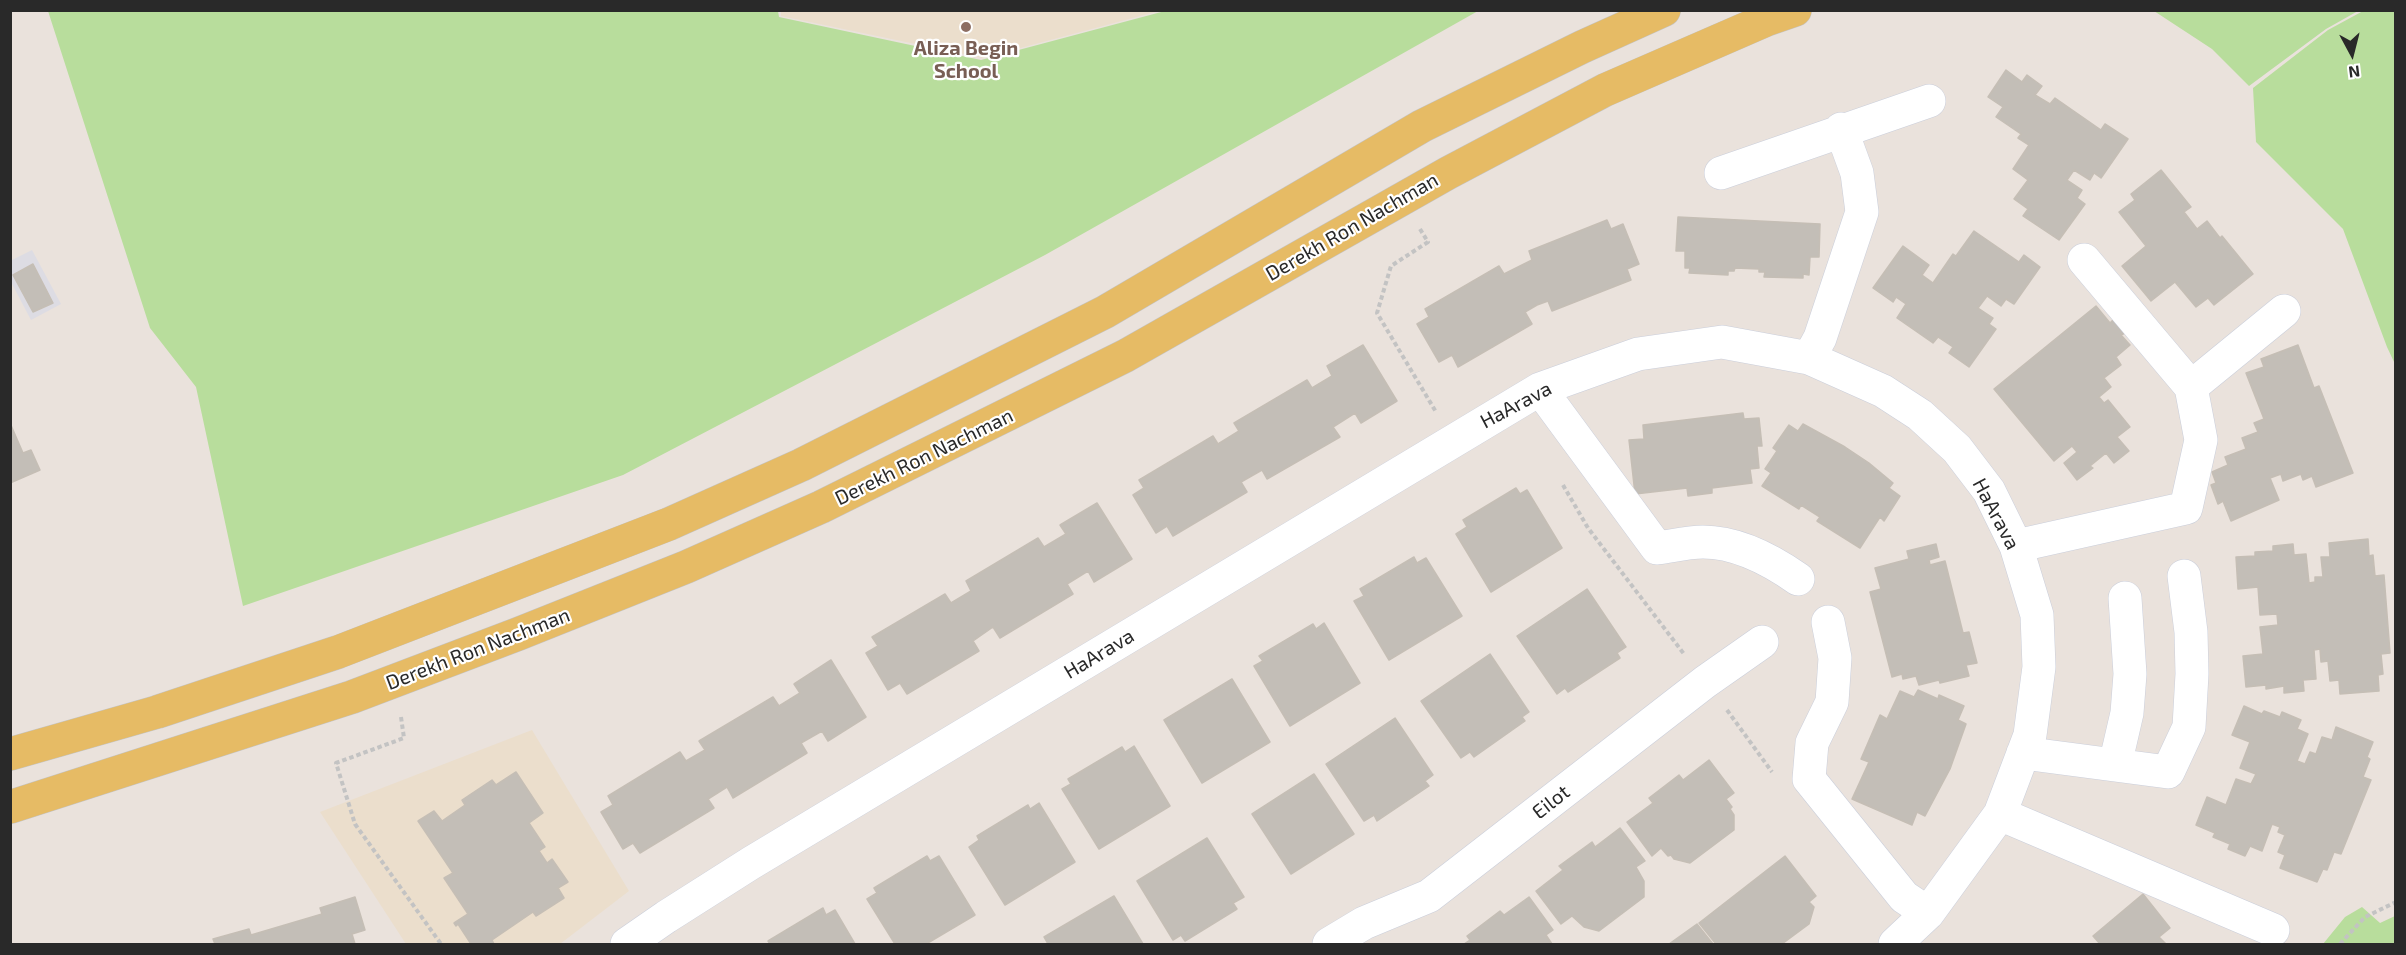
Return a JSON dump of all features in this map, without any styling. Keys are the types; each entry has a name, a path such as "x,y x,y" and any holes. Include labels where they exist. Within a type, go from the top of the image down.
{"main road":[{"path":"10,754 157,712 338,652 669,524 801,465 1105,312 1422,126 1582,47 1664,10"},
{"name":"Derekh Ron Nachman","path":"10,807 352,697 686,567 821,507 1125,356 1448,173 1605,90 1795,10"}],"street":[{"path":"1721,173 1841,129 1929,101"},
{"path":"1809,358 1820,338 1862,212 1857,173 1841,129"},
{"path":"2016,546 2186,508 2201,440 2191,387 2084,260"},
{"path":"2191,387 2284,311"},
{"name":"HaArava","path":"627,945 666,916 751,863 1540,389 1638,354 1722,342 1809,358 1883,391 1920,415 1957,449 1989,491 2016,546 2037,615 2039,667 2030,735 2000,814 1928,913 1895,945"},
{"path":"1540,389 1657,548 1704,542 1728,546 1774,561 1798,579"},
{"path":"2023,753 2168,772 2189,726 2192,632 2184,576"},
{"path":"2115,765 2127,713 2130,674 2125,598"},
{"path":"1828,622 1835,658 1832,702 1812,743 1809,779 1904,897 1928,913"},
{"name":"Eilot","path":"1329,945 1364,923 1428,896 1705,682 1762,642"},
{"path":"2000,814 2273,930"}],"path":[{"path":"1415,221 1428,242 1391,266 1377,314 1438,417"},
{"path":"1560,479 1588,528 1659,622"},
{"path":"400,713 405,738 336,763 355,824 441,945"},
{"path":"2340,945 2365,917 2396,902"}],"shaded area":[{"name":"Aliza Begin School","path":"781,10 1159,11 983,58 781,16"},
{"path":"32,250 61,304 31,320 11,282 10,261"},
{"path":"532,730 629,891 560,944 406,944 320,812"}],"green space":[{"path":"48,11 778,11 779,17 981,60 1165,11 1478,11 1045,255 623,475 243,606 196,387 150,328"},
{"path":"2154,11 2358,11 2326,29 2249,86 2212,49"},
{"path":"2363,11 2395,11 2395,364 2343,229 2256,142 2253,88 2328,30"},
{"path":"2362,907 2380,923 2395,916 2395,944 2323,944 2345,917"}],"building":[{"path":"2006,70 2022,82 2027,75 2042,86 2035,95 2050,104 2055,98 2101,130 2105,124 2128,139 2101,178 2094,173 2090,180 2074,170 2067,180 2082,190 2077,198 2085,204 2059,240 2023,216 2028,209 2014,199 2028,180 2013,169 2029,145 2018,138 2021,134 1996,117 2003,107 1988,97"},
{"path":"2161,170 2191,207 2184,212 2197,229 2207,221 2253,274 2214,305 2208,298 2196,307 2175,282 2151,301 2122,266 2146,246 2119,212 2135,200 2131,194"},
{"path":"1678,217 1820,224 1819,257 1810,257 1809,275 1803,274 1803,278 1764,277 1765,272 1759,272 1759,269 1735,268 1734,271 1728,271 1728,275 1689,273 1690,268 1685,268 1685,251 1676,251"},
{"path":"1607,220 1611,229 1623,224 1639,264 1627,269 1631,280 1552,311 1548,301 1537,305 1525,312 1532,324 1458,367 1452,355 1439,362 1417,324 1429,317 1425,309 1499,266 1504,274 1532,260 1529,251"},
{"path":"1974,231 2019,262 2024,255 2040,267 2014,304 2006,299 2001,306 1987,296 1978,308 1993,318 1989,324 1996,329 1969,367 1949,353 1953,347 1938,337 1933,343 1897,318 1906,304 1896,297 1893,302 1873,288 1903,246 1929,265 1922,275 1933,283 1953,254 1956,256"},
{"path":"33,264 53,303 33,312 13,275"},
{"path":"2096,306 2110,323 2114,319 2125,333 2121,335 2130,345 2116,357 2121,365 2104,378 2111,387 2099,397 2104,403 2108,400 2130,427 2117,437 2129,451 2114,463 2106,453 2090,466 2093,468 2077,480 2064,463 2077,452 2072,446 2054,461 1994,389"},
{"path":"1363,345 1397,401 1361,423 1355,413 1333,427 1340,437 1267,479 1262,470 1241,482 1247,492 1173,536 1167,526 1156,533 1133,495 1144,488 1139,480 1213,436 1218,444 1239,431 1234,423 1307,380 1312,388 1332,376 1327,366"},
{"path":"2298,345 2314,388 2319,386 2353,473 2316,487 2312,476 2303,480 2301,474 2283,481 2281,474 2270,478 2279,500 2231,521 2223,501 2218,504 2211,485 2216,483 2212,472 2228,465 2225,457 2246,449 2242,438 2258,432 2254,423 2264,419 2246,373 2264,367 2261,359"},
{"path":"1743,413 1744,419 1759,418 1762,446 1757,446 1759,468 1750,469 1752,483 1712,488 1712,493 1688,496 1687,488 1635,494 1629,440 1644,439 1643,425"},
{"path":"10,423 23,453 31,450 40,470 10,483"},
{"path":"1803,424 1869,463 1893,483 1889,488 1900,496 1884,521 1880,517 1860,548 1817,521 1820,517 1801,505 1799,509 1762,486 1771,473 1765,469 1777,451 1773,448 1789,425 1798,431"},
{"path":"1516,488 1520,494 1527,490 1562,548 1491,592 1456,534 1467,527 1463,520"},
{"path":"1097,503 1132,559 1094,582 1088,571 1067,584 1073,594 1000,638 993,627 973,641 979,651 907,694 900,683 888,690 866,653 878,646 872,637 945,594 951,603 971,591 966,581 1038,538 1044,547 1066,534 1060,525"},
{"path":"2368,539 2369,556 2373,555 2375,576 2384,575 2390,653 2381,654 2383,674 2378,675 2379,691 2340,694 2339,680 2330,681 2328,661 2321,662 2320,649 2314,650 2316,679 2303,680 2304,691 2284,693 2284,686 2266,689 2266,685 2246,687 2243,656 2263,654 2260,627 2278,625 2277,614 2260,615 2258,587 2238,589 2236,557 2255,556 2255,552 2273,551 2273,546 2293,544 2294,555 2306,554 2309,583 2315,582 2315,577 2323,577 2321,557 2330,557 2329,543"},
{"path":"1936,544 1939,557 1929,560 1930,565 1945,561 1963,633 1969,632 1977,663 1966,665 1969,676 1919,685 1916,676 1903,679 1902,674 1892,677 1870,592 1881,589 1875,568 1909,559 1907,551"},
{"path":"1414,557 1417,563 1426,558 1462,616 1389,660 1354,601 1364,596 1360,589"},
{"path":"1587,589 1626,647 1617,653 1620,658 1568,692 1565,688 1557,694 1517,636"},
{"path":"1324,623 1360,683 1290,726 1254,666 1263,661 1259,656 1313,624 1316,629"},
{"path":"1490,654 1529,712 1522,717 1525,721 1474,757 1470,752 1461,758 1421,701"},
{"path":"831,660 866,717 828,741 822,731 801,743 807,753 733,798 727,787 708,799 714,808 640,853 633,843 623,849 601,812 613,805 608,796 680,752 686,761 705,750 699,741 773,697 779,706 800,693 794,684"},
{"path":"1232,679 1270,742 1202,783 1164,720"},
{"path":"1918,690 1938,699 1939,695 1964,706 1958,720 1966,724 1950,769 1925,816 1917,812 1912,825 1852,799 1869,762 1861,759 1880,715 1887,719 1900,691 1914,697"},
{"path":"2244,706 2262,714 2264,711 2280,717 2282,712 2301,720 2297,729 2308,734 2297,761 2305,764 2310,752 2316,754 2322,737 2332,740 2336,727 2373,742 2363,777 2371,780 2341,854 2334,852 2327,870 2323,869 2317,882 2280,868 2285,855 2278,852 2285,835 2278,832 2280,827 2272,824 2262,851 2250,846 2245,856 2228,849 2230,844 2213,837 2215,833 2196,825 2207,797 2226,805 2236,779 2251,784 2256,774 2240,768 2250,742 2232,735"},
{"path":"1395,718 1433,775 1425,781 1429,786 1377,821 1374,815 1364,821 1326,764"},
{"path":"1134,746 1170,806 1099,849 1062,789 1071,784 1068,779 1122,747 1125,752"},
{"path":"1709,760 1734,793 1726,799 1732,807 1730,809 1734,815 1734,830 1690,863 1674,859 1671,855 1668,856 1661,848 1652,856 1627,822 1653,803 1649,798 1679,775 1683,780"},
{"path":"516,772 543,813 529,823 545,847 539,851 547,863 552,859 568,882 558,888 564,898 536,916 533,912 492,940 494,944 471,944 458,924 456,926 454,923 468,914 444,878 453,873 418,821 434,811 442,821 465,805 462,800 492,780 496,785"},
{"path":"1314,774 1354,834 1291,874 1252,814"},
{"path":"1039,803 1075,862 1005,905 969,847 979,840 977,836 1028,805 1030,809"},
{"path":"1620,828 1645,861 1636,867 1644,881 1644,897 1599,931 1584,927 1572,916 1561,924 1536,891 1563,870 1559,866 1592,842 1595,847"},
{"path":"1207,838 1244,897 1233,903 1237,909 1185,941 1181,935 1173,940 1137,881"},
{"path":"927,856 930,861 939,856 975,915 926,944 895,944 867,899 877,893 874,888"},
{"path":"1785,856 1816,896 1809,902 1814,907 1809,924 1782,944 1716,944 1699,923"},
{"path":"2143,894 2170,928 2159,937 2166,944 2100,944 2093,936"},
{"path":"1114,896 1143,944 1048,944 1044,937"},
{"path":"355,897 365,930 352,934 355,944 215,944 213,939 249,929 251,935 322,914 320,908"},
{"path":"1529,897 1553,930 1546,935 1552,944 1464,944 1470,940 1467,936 1500,911 1504,915"},
{"path":"823,908 826,915 835,910 855,944 770,944 768,941"},
{"path":"1697,924 1713,944 1669,944"}],"place":[{"name":"Aliza Begin School","path":"966,27"}]}
